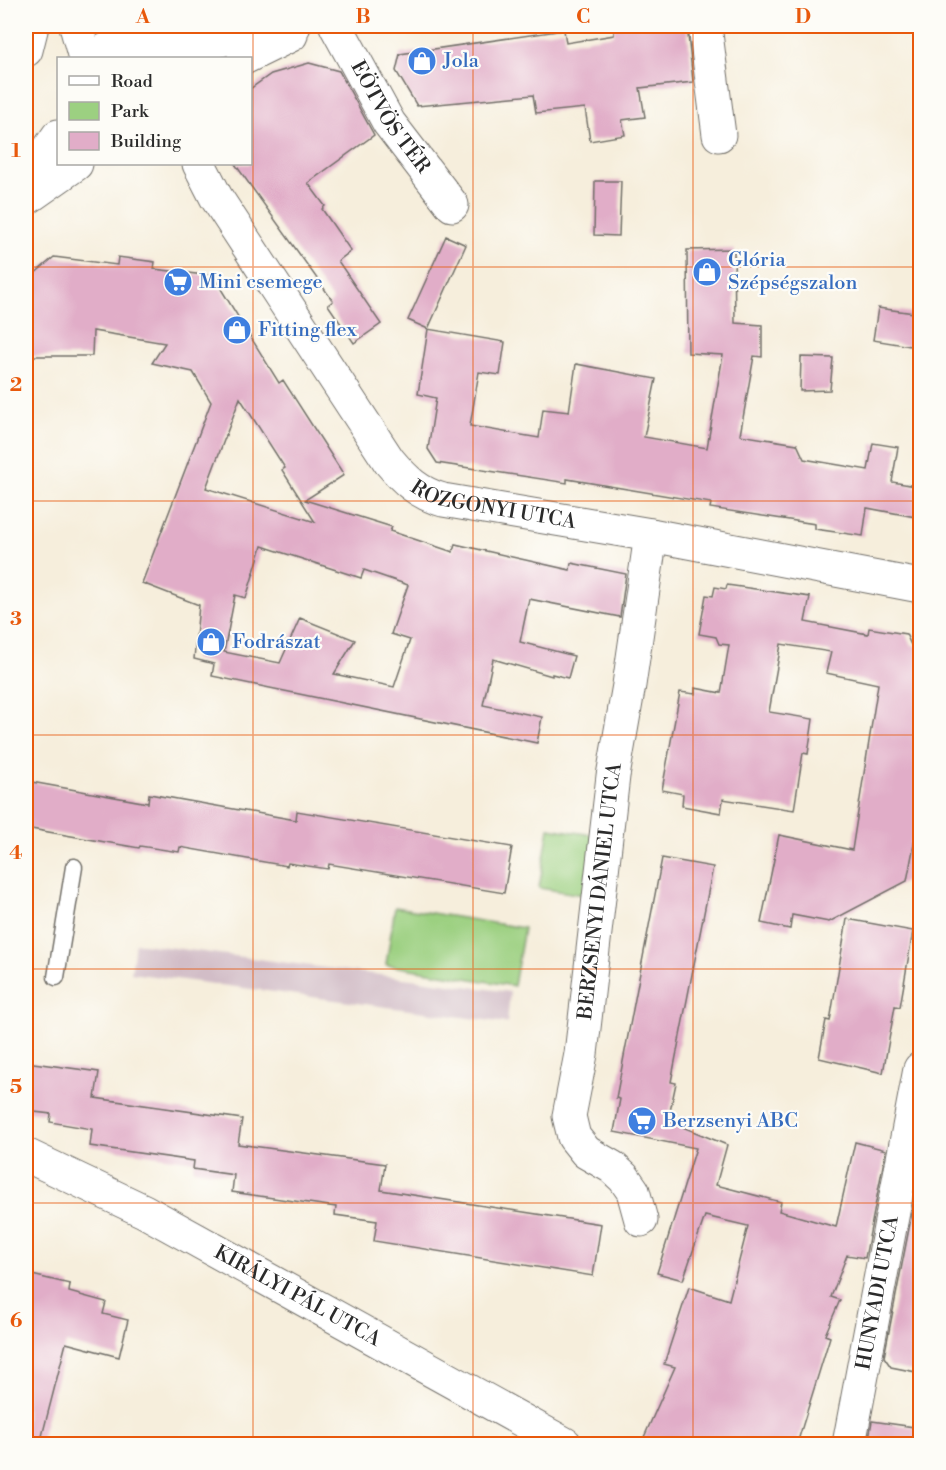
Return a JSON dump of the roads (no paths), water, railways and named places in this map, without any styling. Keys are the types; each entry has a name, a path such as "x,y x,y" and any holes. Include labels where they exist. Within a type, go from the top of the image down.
{"street":[{"path":"26,50 33,26"},
{"path":"76,26 85,57"},
{"path":"95,57 116,44 193,47 251,30 294,26"},
{"path":"246,57 308,26"},
{"name":"EÖTVÖS TÉR","path":"336,26 389,123 452,205"},
{"path":"705,26 719,135"},
{"path":"26,182 57,137"},
{"path":"26,199 75,165"},
{"name":"ROZGONYI UTCA","path":"177,165 216,197"},
{"name":"ROZGONYI UTCA","path":"200,165 216,197 389,461 403,478 427,496 921,586"},
{"name":"BERZSENYI DÁNIEL UTCA","path":"641,1220 633,1191 624,1178 612,1167 586,1152 574,1137 569,1116 581,1054 614,776 651,535"},
{"name":"HUNYADI UTCA","path":"849,1444 921,1070"},
{"name":"KIRÁLYI PÁL UTCA","path":"26,1155 144,1211 564,1444"}],"lane":[{"path":"56,977 74,867"}],"place":[{"name":"Jola","path":"422,61"},
{"name":"Glória Szépségszalon","path":"707,272"},
{"name":"Mini csemege","path":"178,282"},
{"name":"Fitting flex","path":"237,330"},
{"name":"Fodrászat","path":"211,642"},
{"name":"Berzsenyi ABC","path":"642,1121"}]}
